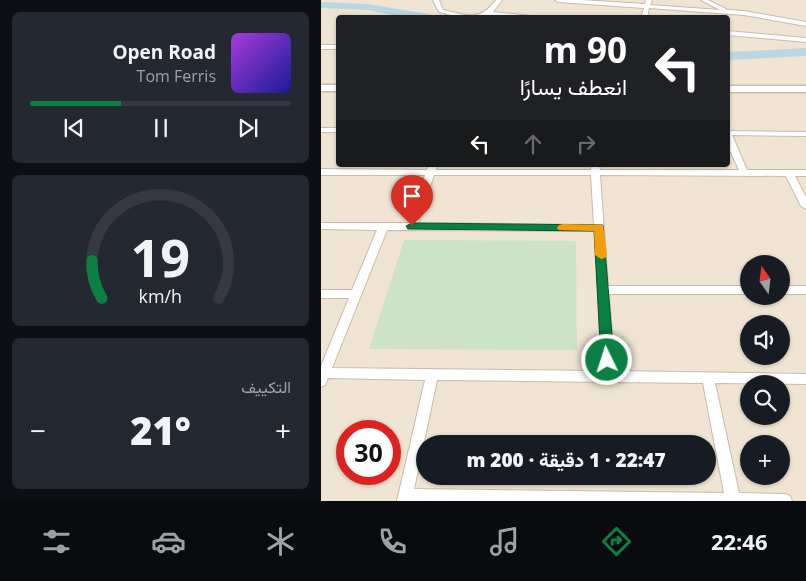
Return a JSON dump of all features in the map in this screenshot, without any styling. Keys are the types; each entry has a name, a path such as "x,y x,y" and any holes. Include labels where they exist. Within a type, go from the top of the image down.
{"street":[{"path":"435,0 441,11 460,15"},
{"path":"489,13 499,0"},
{"path":"558,0 731,13 806,24"},
{"path":"645,15 649,0"},
{"path":"704,0 731,13"},
{"path":"483,15 489,13 512,15"},
{"path":"730,33 806,40"},
{"path":"321,47 336,47"},
{"path":"321,88 336,88"},
{"path":"730,89 806,89"},
{"path":"321,130 336,130"},
{"path":"730,134 806,134"},
{"path":"730,141 743,173"},
{"path":"412,226 431,169"},
{"path":"321,172 431,169 595,169 806,173"},
{"path":"595,169 609,378"},
{"path":"789,173 806,206"},
{"path":"321,226 599,228"},
{"path":"383,227 323,377 806,378"},
{"path":"603,290 740,290"},
{"path":"790,290 806,290"},
{"path":"321,294 355,294"},
{"path":"433,376 405,498 785,501"},
{"path":"708,378 733,501"}],"shaded area":[{"path":"321,0 806,0 806,501 321,501"}],"green space":[{"path":"404,240 576,241 577,350 369,349"}],"waterway":[{"path":"321,5 368,7 412,15"},
{"path":"730,56 806,52"}],"slow traffic":[{"path":"563,228 599,228 601,255"}],"route":[{"path":"412,226 599,228 607,360"}]}
